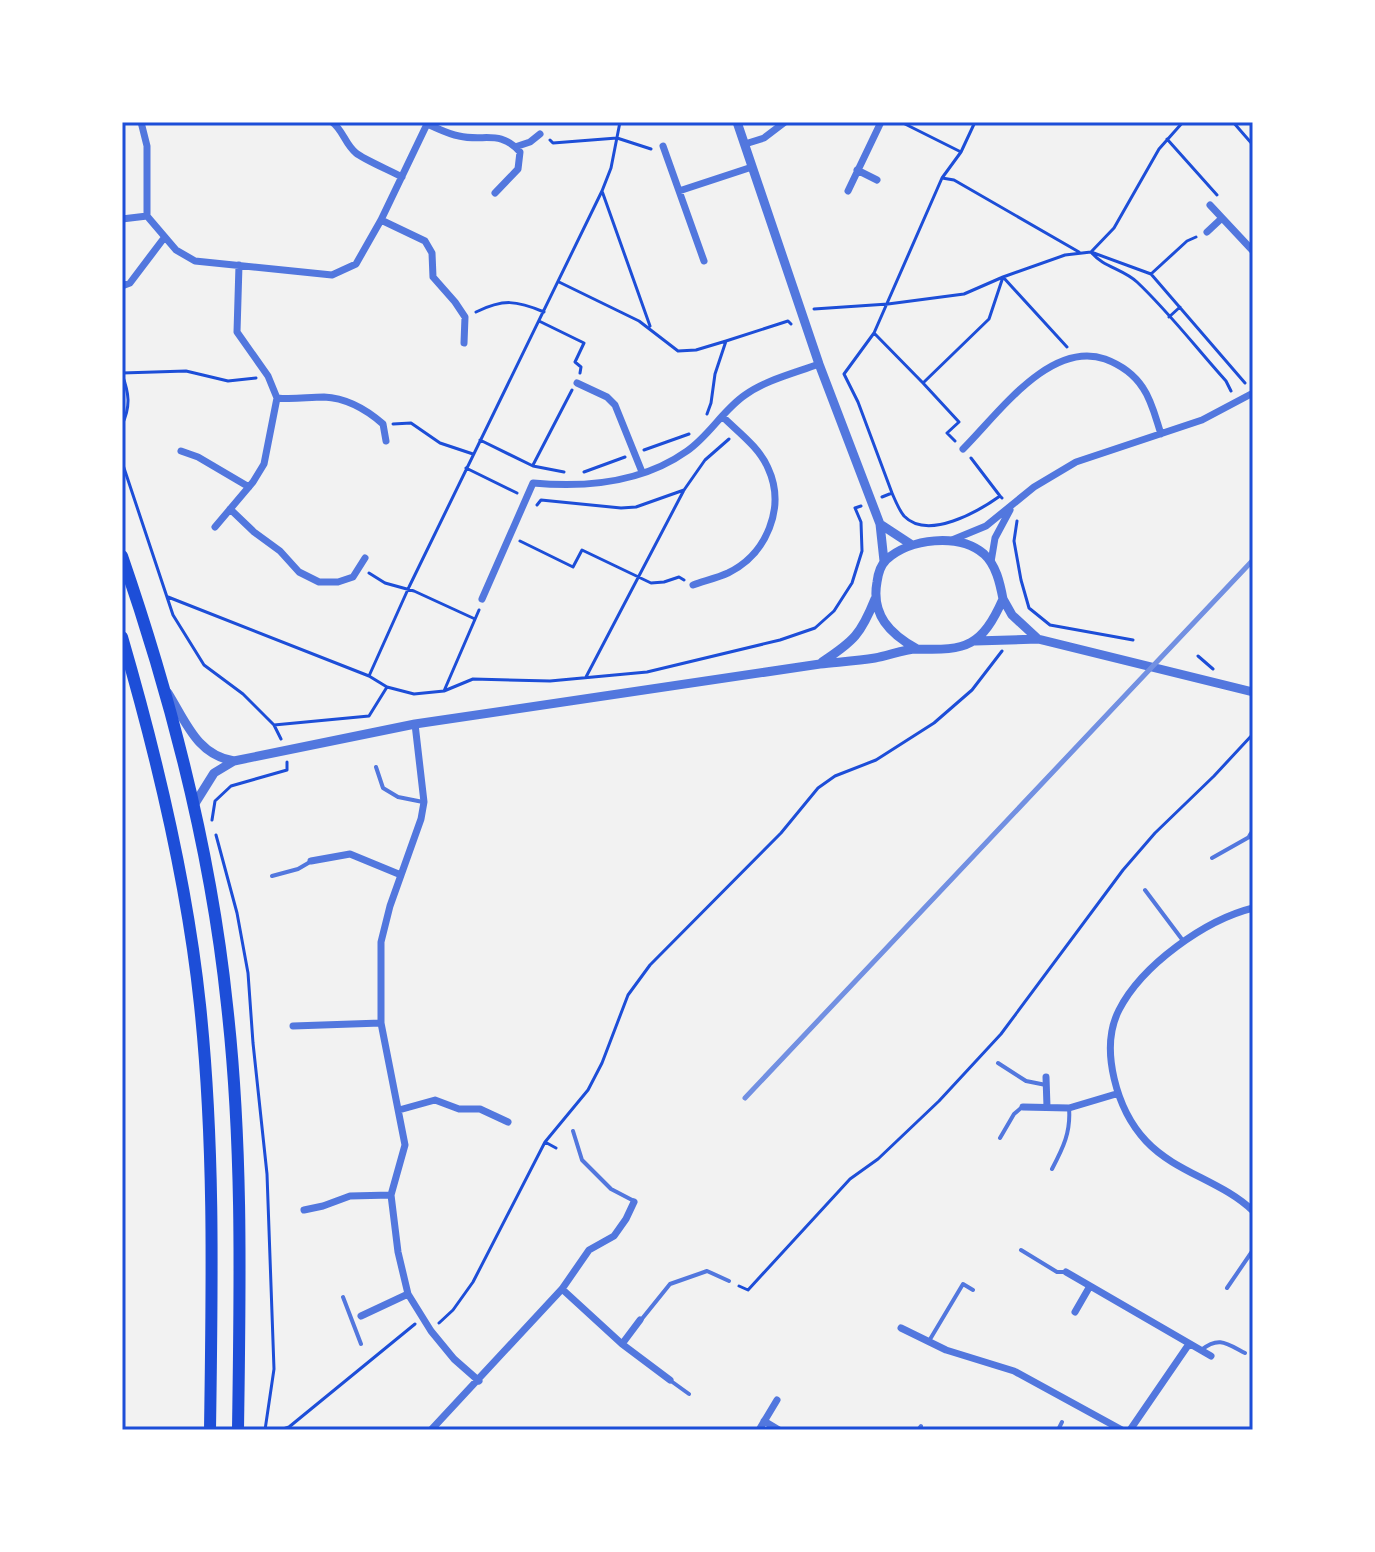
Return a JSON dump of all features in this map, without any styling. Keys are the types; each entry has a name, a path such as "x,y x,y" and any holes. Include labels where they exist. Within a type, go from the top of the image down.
{"highway":[{"path":"122,556 165,689 194,805 217,927 236,1106 240,1206 238,1430"},
{"path":"122,637 157,765 187,917 200,1003 213,1210 210,1430"}],"street":[{"path":"141,122 147,146 147,216 176,250 195,261 332,275 356,264 428,123 456,136 476,139 488,135 511,142 520,152 518,169 495,193"},
{"path":"332,122 340,128 345,141 357,154 402,177"},
{"path":"737,122 819,364 880,524 884,561 866,623 851,643 820,664"},
{"path":"745,144 764,138 785,122"},
{"path":"848,191 880,122"},
{"path":"515,147 530,142 540,134"},
{"path":"663,146 704,261"},
{"path":"679,191 752,167"},
{"path":"857,170 877,180"},
{"path":"1210,205 1253,251"},
{"path":"122,219 147,216"},
{"path":"1207,232 1222,218"},
{"path":"381,220 425,241 432,253 433,277 465,317 464,343"},
{"path":"122,286 130,283 164,238"},
{"path":"215,527 264,464 277,398 268,376 237,332 239,265"},
{"path":"963,449 1037,374 1055,362 1075,356 1097,356 1122,367 1134,377 1145,390 1161,434"},
{"path":"482,599 533,483 583,486 602,484 642,472 687,451 744,396 766,384 819,364"},
{"path":"577,383 607,397 615,405 642,472"},
{"path":"951,541 986,526 1034,487 1076,462 1202,420 1253,393"},
{"path":"277,398 324,397 345,401 370,413 383,424 386,441"},
{"path":"693,585 729,573 747,560 761,545 771,526 776,506 774,484 767,465 755,448 723,417"},
{"path":"181,451 198,457 249,487"},
{"path":"990,563 995,538 1011,508"},
{"path":"230,509 280,551 299,572 319,582 338,582 353,577 365,558"},
{"path":"880,524 912,545"},
{"path":"884,561 912,545 951,541 965,543 983,554 990,563 1012,615 1038,639"},
{"path":"875,599 886,627 897,638 917,649"},
{"path":"974,642 987,631 1003,599"},
{"path":"194,805 214,773 234,761 285,750 415,724 871,659 917,649 946,651 974,642 1038,639 1253,692"},
{"path":"165,689 202,748 221,759 234,761"},
{"path":"415,724 424,802 417,833 381,942 381,1023 405,1145 391,1195 398,1252 408,1294 431,1331 454,1359 479,1381"},
{"path":"311,861 350,854 401,875"},
{"path":"1253,908 1210,925 1152,968 1117,1012 1111,1063 1116,1094 1146,1142 1170,1161 1226,1189 1253,1211"},
{"path":"293,1026 381,1023"},
{"path":"1046,1081 1047,1107"},
{"path":"1023,1107 1069,1108 1116,1094"},
{"path":"399,1110 435,1100 459,1109 480,1109 508,1122"},
{"path":"304,1210 350,1196 391,1195"},
{"path":"431,1430 562,1289 589,1250 614,1236 634,1202"},
{"path":"1066,1272 1211,1356"},
{"path":"1075,1312 1090,1286"},
{"path":"562,1289 622,1344 670,1380"},
{"path":"361,1316 408,1294"},
{"path":"622,1344 640,1320"},
{"path":"901,1328 971,1359 1014,1371 1122,1430"},
{"path":"1130,1430 1189,1344"},
{"path":"759,1430 777,1400"},
{"path":"764,1421 779,1430"}],"lane":[{"path":"376,767 383,788 398,797 424,802"},
{"path":"1212,858 1252,834"},
{"path":"272,876 298,869 311,861"},
{"path":"1145,890 1184,942"},
{"path":"998,1063 1026,1081 1046,1081"},
{"path":"1000,1138 1014,1114 1023,1107"},
{"path":"1052,1169 1066,1142 1070,1125 1069,1108"},
{"path":"573,1131 584,1163 611,1189 634,1202"},
{"path":"1021,1250 1057,1272 1066,1272"},
{"path":"1227,1288 1253,1250"},
{"path":"640,1320 670,1284 707,1271 729,1281"},
{"path":"929,1341 963,1284 973,1290"},
{"path":"343,1297 361,1344"},
{"path":"350,1320 361,1316"},
{"path":"1200,1350 1212,1342 1224,1342 1245,1353"},
{"path":"670,1380 689,1394"},
{"path":"1058,1430 1062,1422"}],"path":[{"path":"369,676 466,468 602,191 611,168 620,122"},
{"path":"901,122 961,152"},
{"path":"892,493 858,402 844,374 874,333 942,178 961,152 975,122"},
{"path":"1091,252 1114,228 1167,139 1183,122"},
{"path":"1233,122 1253,145"},
{"path":"540,134 553,143 617,138 666,155"},
{"path":"1167,139 1219,197 1210,205"},
{"path":"942,178 954,180 1082,253"},
{"path":"602,191 651,330"},
{"path":"1151,274 1187,241 1207,232"},
{"path":"1091,252 1098,262 1114,267 1135,281 1226,381 1236,402"},
{"path":"800,310 888,304 964,294 1065,255 1091,252 1151,274 1253,393"},
{"path":"1003,277 1075,356"},
{"path":"923,383 989,319 1003,277"},
{"path":"558,281 639,321 678,351 696,350 788,321 794,327 805,323"},
{"path":"465,317 497,302 523,303 544,312"},
{"path":"1169,317 1180,307"},
{"path":"533,466 565,399 577,383 581,367 575,362 584,343 539,321"},
{"path":"874,333 959,422 947,433 1000,496"},
{"path":"703,423 726,341"},
{"path":"122,425 129,408 129,393 122,374 186,371 228,381 268,376"},
{"path":"383,424 411,423 440,443 473,454"},
{"path":"586,677 684,490 705,460 738,432"},
{"path":"577,472 586,472 692,433"},
{"path":"480,440 533,466 567,473"},
{"path":"122,462 173,615 204,665 243,694 274,725 285,750 287,770 231,786 215,801 212,820"},
{"path":"466,468 527,497"},
{"path":"535,508 541,500 636,507 684,490"},
{"path":"165,596 369,676 387,687 414,694 444,691 473,679 550,681 680,666 815,628 834,611 852,583 862,551 861,522 855,508 872,502"},
{"path":"510,536 573,567 582,550 651,583 679,577 693,585"},
{"path":"360,566 385,583 414,591 476,620"},
{"path":"444,691 476,620 482,599"},
{"path":"1021,624 1029,608"},
{"path":"431,1331 453,1310 473,1282 545,1142 588,1090 602,1063 628,995 668,946 781,833 818,788 835,776 876,760 907,743 934,723 972,690 1011,639"},
{"path":"274,725 369,716 387,687"},
{"path":"729,1281 748,1290 850,1179 878,1159 939,1101 1001,1034 1123,870 1155,833 1253,734"},
{"path":"216,836 237,913 248,973 267,1174 274,1369 265,1430"},
{"path":"545,1142 556,1148"},
{"path":"280,1430 289,1428 422,1319"}],"railway":[{"path":"745,1098 1253,560"}]}
